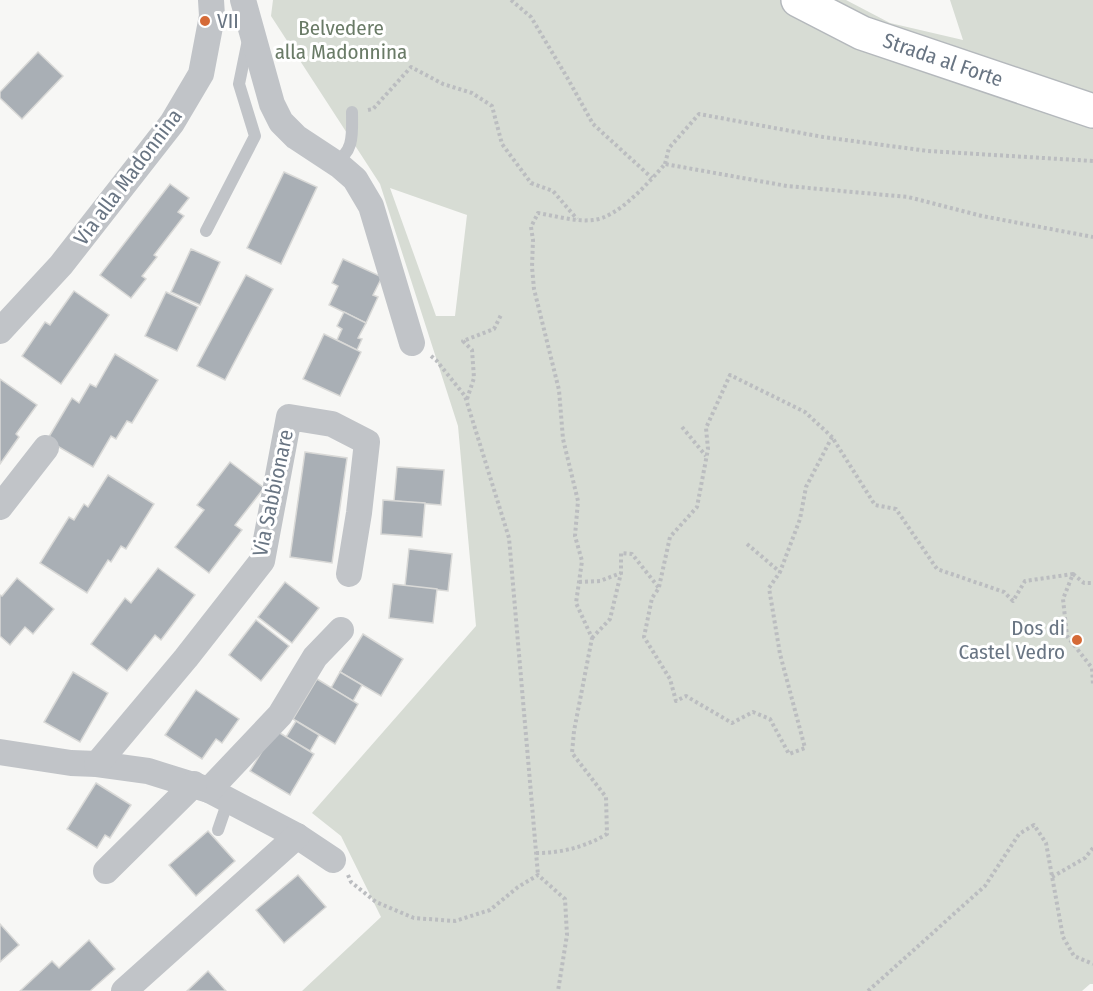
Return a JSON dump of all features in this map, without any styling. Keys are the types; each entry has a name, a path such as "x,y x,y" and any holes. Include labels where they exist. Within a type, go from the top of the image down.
{"street":[{"name":"Via alla Madonnina","path":"0,331 61,265 172,123 201,74 212,16 211,0"},
{"path":"243,0 272,104 281,122 296,137 355,179 371,206 412,343"},
{"name":"Strada al Forte","path":"798,0 862,33 1093,111"},
{"name":"Via Sabbionare","path":"97,764 186,658 262,561 289,417 332,424 367,442 349,574"},
{"path":"0,507 46,448"},
{"path":"106,871 210,792 280,715 315,657 341,630"},
{"path":"0,752 71,764 97,764 148,771 210,792 297,836 333,860"},
{"path":"124,991 297,836"}],"lane":[{"path":"206,231 255,136 239,84 250,28"},
{"path":"334,162 343,158 350,147 352,112"},
{"path":"210,792 218,830"}],"path":[{"path":"511,0 531,17 593,124 652,178"},
{"path":"352,112 373,109 411,67 443,84 472,93 492,106 502,144 531,183 552,191 578,220"},
{"path":"592,638 576,603 582,561 575,536 578,501 563,439 559,390 534,289 531,227 538,213 578,220 596,220 626,205 665,164 669,148 699,114 823,137 927,152 1093,160"},
{"path":"665,164 787,186 908,197 982,216 1093,237"},
{"path":"466,399 474,378 474,369 472,350 462,341 494,329 501,315"},
{"path":"412,343 436,360 466,399 508,538 538,875 565,899 567,934 558,991"},
{"path":"832,437 806,487 800,519 780,572 769,588 780,654 805,748 789,754 770,719 753,712 732,723 686,696 676,701 670,679 644,637 652,598 659,588 670,537 697,507 706,456 706,428 730,375 805,412 832,437 874,505 896,509 938,569 1004,592 1013,601 1024,581 1073,574 1084,583 1093,583"},
{"path":"682,427 706,456"},
{"path":"747,544 780,572"},
{"path":"536,853 558,853 596,841 608,834 606,797 572,753 592,638 610,619 621,573 621,553 632,554 659,588"},
{"path":"579,582 600,581 621,573"},
{"path":"1073,574 1062,599 1067,636 1092,668 1093,685"},
{"path":"868,991 985,886 1019,834 1034,825 1046,843 1064,937 1074,956 1093,964"},
{"path":"1052,877 1085,858 1093,848"},
{"path":"333,860 346,870 351,882 376,902 414,918 455,921 490,910 518,887 538,875"}],"green space":[{"name":"Belvedere alla Madonnina","path":"273,0 846,0 890,23 963,40 950,0 1093,0 1093,984 1082,991 302,991 381,917 341,836 312,813 476,626 458,426 380,184 271,16","holes":["390,188 467,215 455,316 436,316"]}],"building":[{"path":"38,52 63,76 22,119 0,98 0,92"},
{"path":"284,172 317,187 281,264 247,248"},
{"path":"170,184 189,198 178,212 184,216 154,255 157,257 142,276 146,279 131,298 100,275"},
{"path":"191,249 220,262 200,305 171,292"},
{"path":"343,259 382,277 373,295 378,297 366,323 329,305 338,286 332,283"},
{"path":"246,275 273,289 225,380 197,366"},
{"path":"74,291 109,315 61,384 22,356 45,322 50,325"},
{"path":"166,292 198,307 177,351 145,336"},
{"path":"344,312 366,323 358,338 362,339 357,350 337,340 342,329 337,326"},
{"path":"324,334 361,352 340,396 303,379"},
{"path":"115,354 158,380 132,423 127,421 116,439 111,436 93,467 47,440 72,398 79,403 90,384 96,387"},
{"path":"0,379 37,405 16,434 19,437 0,464"},
{"path":"305,452 347,458 332,563 290,557"},
{"path":"230,462 264,488 235,525 242,530 209,573 175,547 204,510 197,505"},
{"path":"397,467 444,470 441,505 394,501"},
{"path":"108,475 154,504 126,549 121,546 111,562 108,560 87,593 40,563 69,517 74,520 84,504 88,507"},
{"path":"383,500 425,503 422,537 381,534"},
{"path":"409,549 452,554 448,591 405,586"},
{"path":"158,568 195,595 161,640 155,635 127,671 91,644 125,598 131,603"},
{"path":"17,578 54,609 33,634 25,627 10,645 0,636 0,595 2,596"},
{"path":"285,582 319,608 292,643 258,617"},
{"path":"393,584 437,589 433,623 389,618"},
{"path":"256,620 289,646 261,681 229,655"},
{"path":"363,634 403,659 381,696 340,672"},
{"path":"73,672 108,693 80,742 44,722"},
{"path":"340,672 362,685 353,701 331,688"},
{"path":"317,679 358,704 335,744 293,719"},
{"path":"196,690 239,719 222,743 216,739 202,759 165,735"},
{"path":"296,721 319,735 310,751 286,737"},
{"path":"275,730 314,754 290,795 250,771"},
{"path":"96,783 131,805 110,838 105,835 97,848 67,829"},
{"path":"208,831 235,861 196,896 169,865"},
{"path":"298,875 326,907 284,943 256,910"},
{"path":"0,924 19,945 0,962"},
{"path":"89,940 115,969 90,991 20,991 52,961 59,968"},
{"path":"208,971 226,991 187,991"}],"place":[{"name":"VII","path":"205,21"},
{"name":"Dos di Castel Vedro","path":"1077,640"}]}
